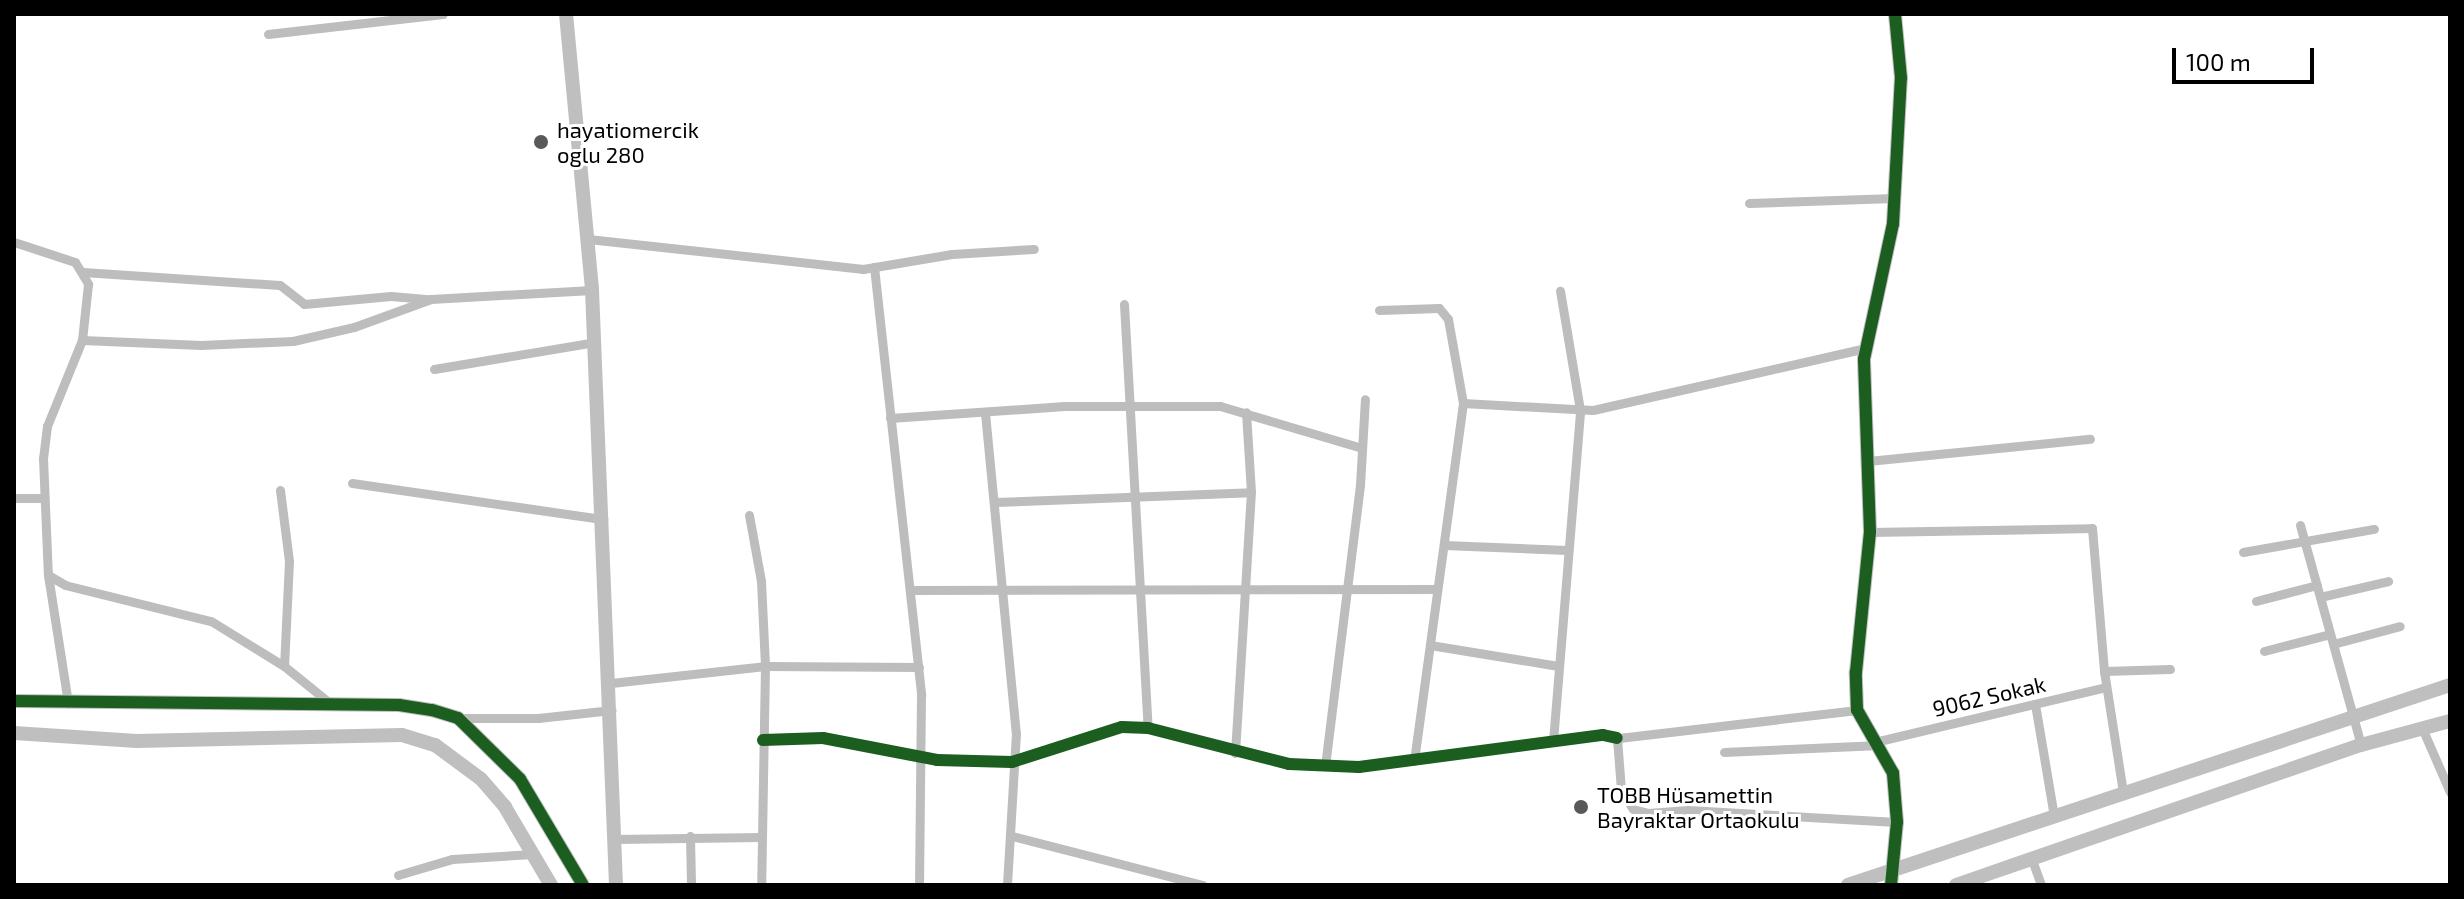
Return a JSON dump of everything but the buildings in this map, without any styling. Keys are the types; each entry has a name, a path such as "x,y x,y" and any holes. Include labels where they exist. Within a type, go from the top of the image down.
{"street":[{"path":"268,34 443,14"},
{"path":"566,14 595,342 611,683 616,885"},
{"path":"1891,885 1897,822 1893,773 1880,743 1857,710 1870,532 1867,348 1894,198 1901,78 1895,14"},
{"path":"1749,203 1894,198"},
{"path":"588,239 826,267 874,267 952,254 1034,249"},
{"path":"14,242 75,262 88,284 82,340 47,426 44,498 48,575 68,703"},
{"path":"874,267 919,667 924,756 919,885"},
{"path":"83,272 280,285 304,304 391,296 431,299 592,290"},
{"path":"1553,741 1580,410 1560,291"},
{"path":"82,340 201,345 293,341 354,327 431,299"},
{"path":"1124,304 1143,588 1148,728"},
{"path":"1379,310 1439,308 1448,319 1463,403 1414,761"},
{"path":"434,369 595,342"},
{"path":"1463,403 1580,410 1867,348"},
{"path":"1325,766 1347,588 1365,399"},
{"path":"890,418 1129,406 1220,406 1362,448"},
{"path":"1235,753 1248,588 1251,492 1246,412"},
{"path":"985,413 1005,589 1016,761 1007,885"},
{"path":"1868,461 2090,439"},
{"path":"352,483 603,519"},
{"path":"280,490 289,561 284,666"},
{"path":"995,502 1251,492"},
{"path":"14,498 44,498"},
{"path":"749,515 762,597 765,666 761,885"},
{"path":"2300,525 2361,745"},
{"path":"1870,532 2092,528 2104,671 2123,793"},
{"path":"2243,552 2276,543 2305,543 2374,529"},
{"path":"1444,545 1567,550"},
{"path":"48,575 65,585 211,621 284,666 331,705"},
{"path":"2320,597 2388,581"},
{"path":"2256,601 2317,585"},
{"path":"910,590 1437,589"},
{"path":"762,597 775,595"},
{"path":"2264,651 2400,626"},
{"path":"1430,645 1558,666"},
{"path":"611,683 765,666 919,667"},
{"path":"2104,671 2170,669"},
{"path":"1848,885 2352,713 2450,685"},
{"name":"9062 Sokak","path":"1724,752 1880,743 2106,687"},
{"path":"14,701 399,705 458,718 538,718 612,710"},
{"path":"2035,704 2054,816"},
{"path":"763,740 823,738 924,756 1016,761 1122,727 1148,728 1235,753 1325,766 1414,761 1553,741 1617,738 1857,710"},
{"path":"458,718 489,743 520,779 583,885"},
{"path":"1959,885 2361,745 2450,721"},
{"path":"2422,728 2450,792"},
{"path":"14,733 137,741 402,735 435,745 481,779 551,885"},
{"path":"1617,738 1621,790 1633,809 1897,822"},
{"path":"690,836 691,885"},
{"path":"1012,836 1203,885"},
{"path":"615,839 761,837"},
{"path":"398,875 452,859 533,854"},
{"path":"2032,860 2041,885"}],"cycle path":[{"path":"1891,885 1897,822 1893,773 1857,710 1856,672 1870,532 1864,359 1893,224 1901,78 1895,14"},
{"path":"14,701 399,705 458,718 520,779 583,885"},
{"path":"763,740 823,738 937,760 1012,762 1122,727 1148,728 1289,764 1359,767 1603,735 1617,738"}],"place":[{"name":"hayatiomercik oglu 280","path":"541,142"},
{"name":"TOBB Hüsamettin Bayraktar Ortaokulu","path":"1581,807"}]}
